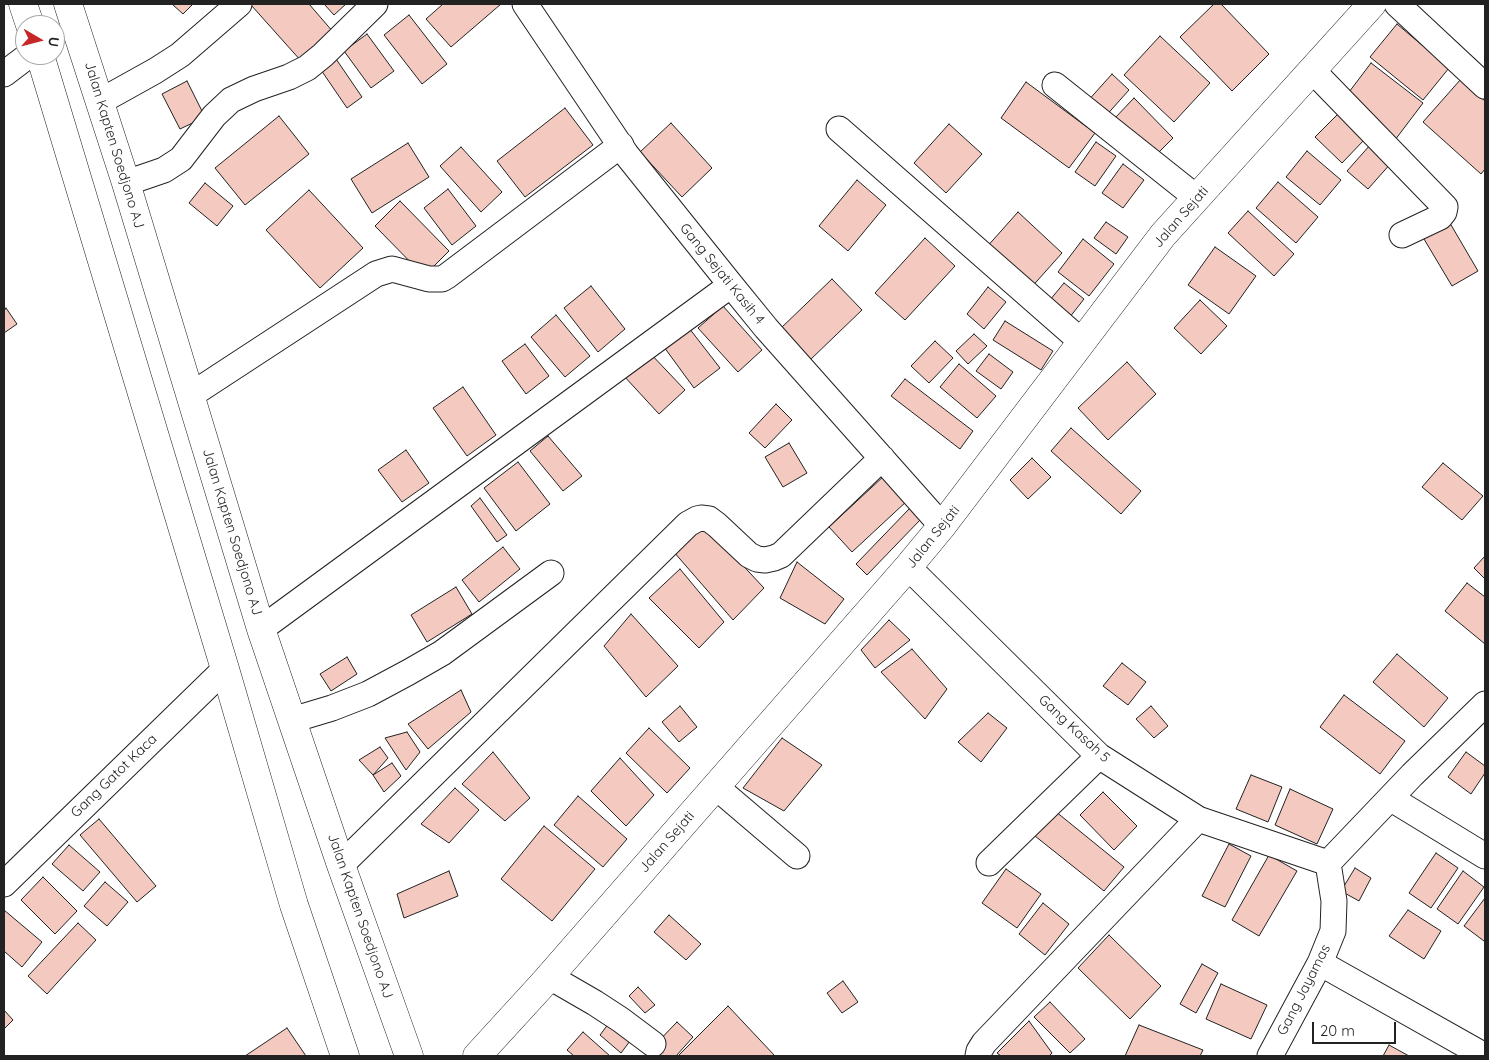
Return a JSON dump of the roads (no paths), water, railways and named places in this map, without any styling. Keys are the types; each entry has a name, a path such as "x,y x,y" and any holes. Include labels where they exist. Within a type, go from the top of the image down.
{"main road":[{"name":"Jalan Kapten Soedjono AJ","path":"68,4 101,101 261,629 341,865 409,1056"},
{"name":"Jalan Sejati","path":"477,1056 550,977 908,567 942,526 1162,235 1372,4"},
{"path":"43,65 294,905 345,1056"}],"street":[{"path":"101,101 180,55 239,4"},
{"path":"126,183 164,170 181,159 214,116 231,100 307,68 375,4"},
{"name":"Gang Sejati Kasih 4","path":"525,4 620,145 731,285 766,328 942,526"},
{"path":"1397,4 1485,86"},
{"path":"4,74 16,65"},
{"path":"1312,70 1444,207 1444,212 1440,217 1402,234"},
{"path":"1055,85 1197,198"},
{"path":"839,129 1082,342"},
{"path":"191,395 376,274 392,270 429,279 442,279 620,145"},
{"path":"261,629 731,285"},
{"path":"341,865 688,524 697,518 710,519 749,555 765,560 774,558 781,555 882,458"},
{"name":"Gang Kasah 5","path":"908,567 1099,756 1198,819 1328,863"},
{"path":"292,720 332,708 368,694 417,668 442,653 551,573"},
{"name":"Gang Gatot Kaca","path":"4,884 225,669"},
{"path":"1328,863 1390,798 1485,704"},
{"path":"989,863 1099,756"},
{"path":"716,787 797,856"},
{"path":"1390,798 1485,856"},
{"path":"978,1056 984,1043 1198,819"},
{"name":"Gang Jayamas","path":"1270,1056 1320,963 1333,931 1334,901 1328,863"},
{"path":"1320,963 1485,1056"},
{"path":"550,977 595,1003 653,1044"}]}
